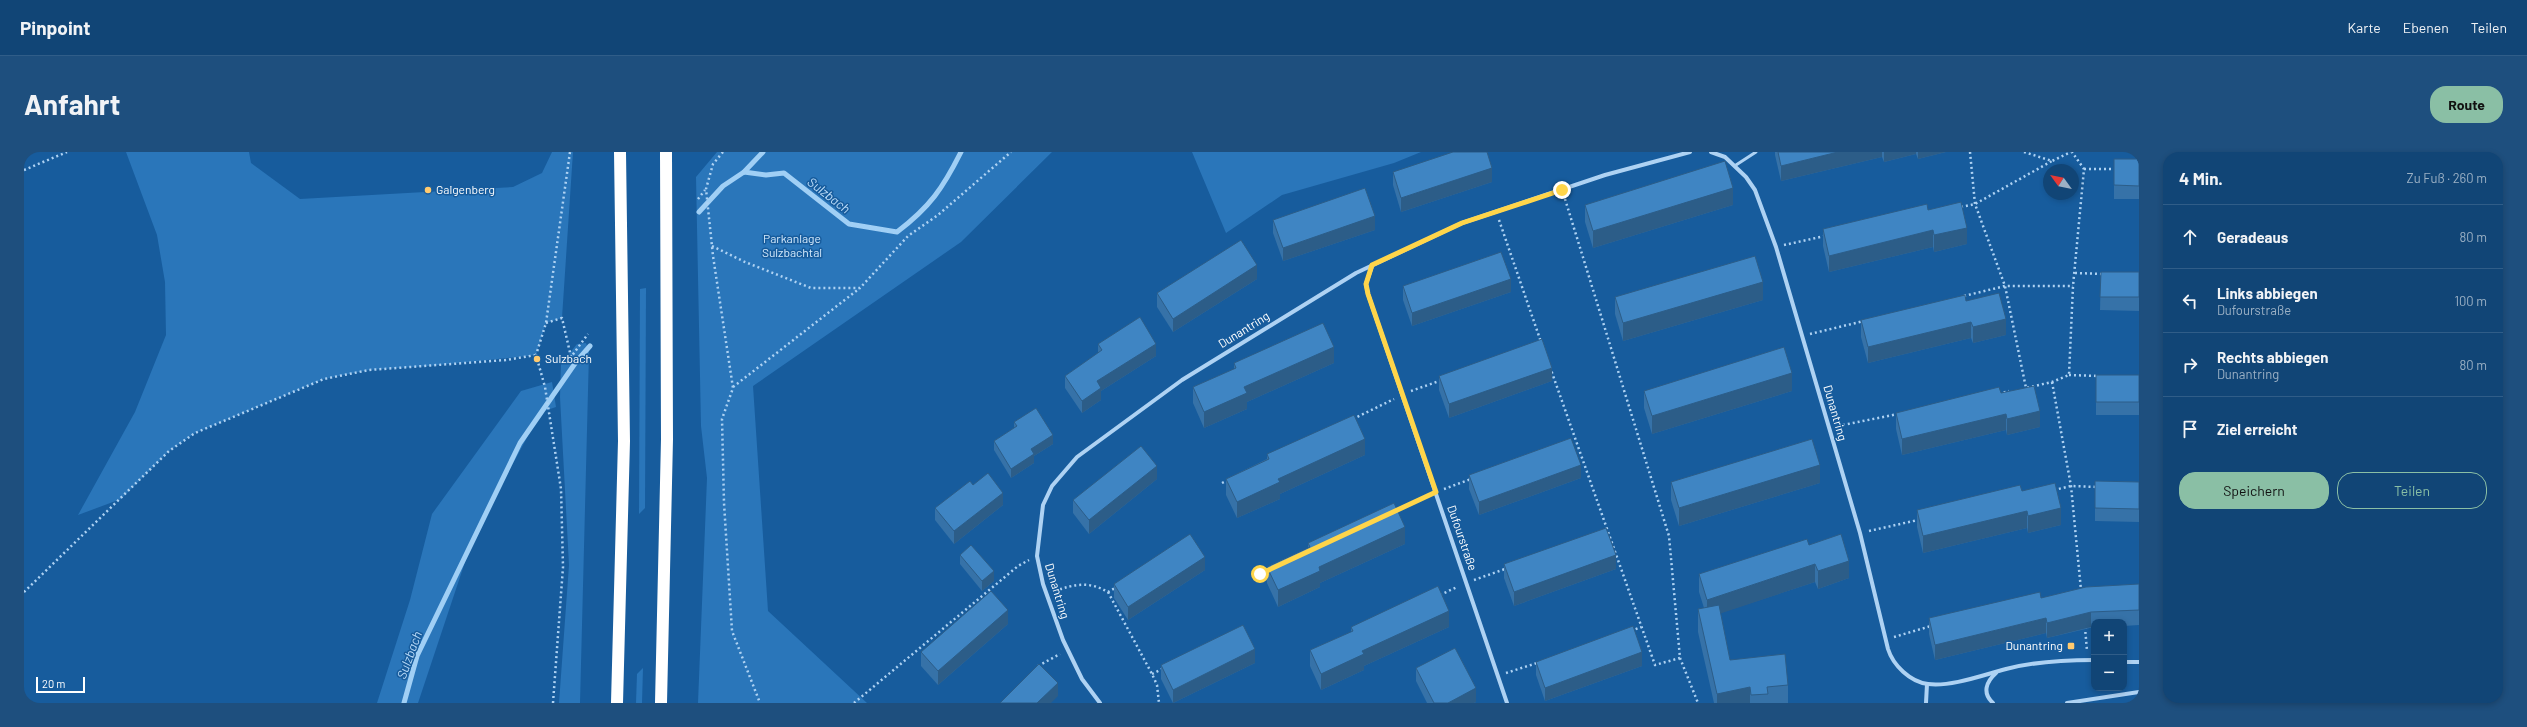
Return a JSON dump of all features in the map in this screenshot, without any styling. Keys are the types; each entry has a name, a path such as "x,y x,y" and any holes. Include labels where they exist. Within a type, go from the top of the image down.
{"highway":[{"path":"617,703 624,441 620,152"},
{"path":"661,703 667,439 666,152"}],"street":[{"name":"Dunantring","path":"1100,703 1082,679 1068,650 1046,594 1037,556 1043,505 1052,486 1077,457 1182,380 1372,265 1462,223 1562,190 1690,152"},
{"name":"Dunantring","path":"1711,152 1726,157 1736,165 1755,190 1776,247 1860,533 1885,639 1891,658 1895,664 1915,679 1927,684"},
{"name":"Dufourstraße","path":"1372,265 1366,284 1368,294 1507,703"},
{"path":"1926,703 1927,684 2011,668 2088,660"},
{"path":"2127,662 2139,662"},
{"path":"1993,703 1986,694 1986,688 1989,680 1996,672"},
{"path":"2067,703 2139,692"}],"lane":[{"path":"1736,165 1756,152"}],"path":[{"path":"24,170 67,152"},
{"path":"553,703 563,559 561,489 545,387 536,354 546,323 570,152"},
{"path":"723,152 713,164 706,189 706,200 733,388 722,419 724,503 732,631 760,703"},
{"path":"733,388 860,288 908,236 938,215 1011,152"},
{"path":"1970,152 1975,204 2004,286 2026,388"},
{"path":"2024,152 2052,161"},
{"path":"1960,208 1975,204 2052,161 2072,152 2084,169 2073,286 2068,375"},
{"path":"2084,169 2123,169"},
{"path":"698,199 706,189"},
{"path":"1562,190 1669,536 1680,658 1698,703"},
{"path":"1496,212 1542,343 1534,345"},
{"path":"1776,247 1830,235"},
{"path":"712,245 745,262 811,288 860,288"},
{"path":"2075,273 2107,274"},
{"path":"1960,297 2004,286 2073,286"},
{"path":"546,323 562,318 571,357 588,334"},
{"path":"1802,336 1870,319"},
{"path":"24,592 169,451 195,433 324,379 369,370 506,360 536,354"},
{"path":"1550,365 1654,665 1680,658"},
{"path":"2018,390 2052,382 2068,375 2100,376"},
{"path":"1347,422 1402,395 1446,378"},
{"path":"2052,382 2071,486 2082,593 2074,594"},
{"path":"1995,394 2010,391"},
{"path":"1828,428 1904,412"},
{"path":"1569,443 1576,440"},
{"path":"1222,483 1236,476"},
{"path":"1394,512 1436,492 1472,478"},
{"path":"2049,491 2071,486 2101,487"},
{"path":"1860,533 1921,520"},
{"path":"854,703 1018,566 1037,556"},
{"path":"1260,574 1274,568"},
{"path":"1046,594 1079,583 1098,586 1108,592 1152,674 1157,685 1159,703"},
{"path":"1108,592 1121,584"},
{"path":"2084,623 2088,660"},
{"path":"1885,639 1939,624"},
{"path":"1626,632 1641,627"},
{"path":"1035,669 1040,664 1068,650"},
{"path":"1498,676 1543,661"},
{"path":"1152,674 1166,667"}],"green space":[{"path":"126,152 249,152 251,163 300,199 513,187 542,173 552,152 573,152 562,318 546,323 536,355 429,366 369,370 324,379 195,433 169,451 121,499 78,515 135,412 166,335 165,282 157,235"},
{"name":"Parkanlage Sulzbachtal","path":"717,152 1052,152 961,242 753,386 768,611 867,703 698,703 707,478 701,426 696,177"},
{"path":"1192,152 1421,152 1394,163 1282,195 1226,233"},
{"path":"646,288 645,508 639,514 640,289"},
{"path":"586,343 589,352 580,703 559,703 569,565 560,397 561,364 577,344"},
{"path":"552,382 556,407 541,412 474,535 418,703 377,703 410,600 432,514 521,391"},
{"path":"643,668 642,703 636,703 637,674"}],"building":[{"path":"1453,152 1487,152 1492,168 1401,198 1393,172"},
{"path":"1778,152 1838,152 1781,166"},
{"path":"2114,159 2139,159 2139,186 2114,185"},
{"path":"1725,161 1733,188 1593,231 1585,205"},
{"path":"1365,188 1375,216 1283,248 1273,220"},
{"path":"1961,202 1967,228 1934,235 1933,230 1829,256 1823,229 1927,204 1928,210"},
{"path":"1241,240 1257,265 1173,319 1157,293"},
{"path":"1501,252 1511,279 1412,313 1403,286"},
{"path":"1755,256 1763,282 1623,323 1615,297"},
{"path":"2101,272 2139,272 2139,297 2100,297"},
{"path":"1999,293 2006,319 1973,327 1971,322 1868,347 1861,320 1965,295 1966,301"},
{"path":"1140,317 1156,344 1097,381 1101,388 1082,401 1065,376 1102,350 1098,344"},
{"path":"1323,323 1334,347 1244,387 1247,393 1204,412 1193,387 1236,368 1234,363"},
{"path":"1542,339 1552,368 1449,404 1439,376"},
{"path":"1784,347 1792,373 1652,416 1644,391"},
{"path":"2096,375 2139,375 2139,402 2096,402"},
{"path":"2034,386 2040,411 2007,419 2006,414 1902,439 1896,413 1999,387 2001,393"},
{"path":"1036,408 1053,435 1031,449 1034,454 1011,469 994,441 1017,426 1014,422"},
{"path":"1354,415 1365,439 1278,479 1280,482 1237,502 1226,479 1269,459 1267,454"},
{"path":"1571,438 1581,465 1479,502 1469,475"},
{"path":"1812,439 1820,465 1679,508 1671,482"},
{"path":"1141,446 1157,466 1089,520 1073,500"},
{"path":"988,473 1003,493 954,531 935,508 970,481 973,485"},
{"path":"2095,481 2139,482 2139,509 2095,508"},
{"path":"2055,483 2061,508 2028,516 2027,511 1923,536 1917,510 2020,485 2022,491"},
{"path":"1394,503 1405,527 1319,567 1320,571 1278,590 1267,567 1310,547 1308,543"},
{"path":"1606,528 1616,555 1514,592 1504,564"},
{"path":"1190,534 1205,557 1128,607 1114,584"},
{"path":"1841,534 1849,561 1818,571 1815,564 1707,600 1699,574 1807,539 1809,545"},
{"path":"971,545 994,571 982,581 960,555"},
{"path":"2139,584 2139,610 2091,612 2047,623 2046,618 1935,645 1929,618 2040,592 2041,598 2086,587"},
{"path":"1438,586 1449,611 1362,651 1364,654 1321,674 1310,650 1353,631 1351,627"},
{"path":"991,591 1008,610 938,671 921,652"},
{"path":"1719,605 1730,660 1785,654 1788,685 1767,687 1768,694 1751,695 1750,687 1717,694 1698,609"},
{"path":"1243,625 1255,649 1173,690 1161,665"},
{"path":"1633,626 1642,652 1545,688 1536,662"},
{"path":"1455,648 1476,688 1448,703 1434,703 1416,668"},
{"path":"1039,664 1058,683 1037,703 1000,703"}],"waterway":[{"name":"Sulzbach","path":"744,172 763,152"},
{"name":"Sulzbach","path":"699,212 723,186 744,172 766,175 784,173 849,224 897,232 918,214 935,196 942,187 961,152"},
{"name":"Sulzbach","path":"404,703 417,656 520,443 576,362 590,346"}],"place":[{"name":"Galgenberg","path":"428,190"},
{"name":"Sulzbach","path":"537,359"},
{"name":"Dunantring","path":"2071,646"}],"route":[{"path":"1260,574 1436,492 1368,294 1366,284 1372,265 1462,223 1562,190"}]}
